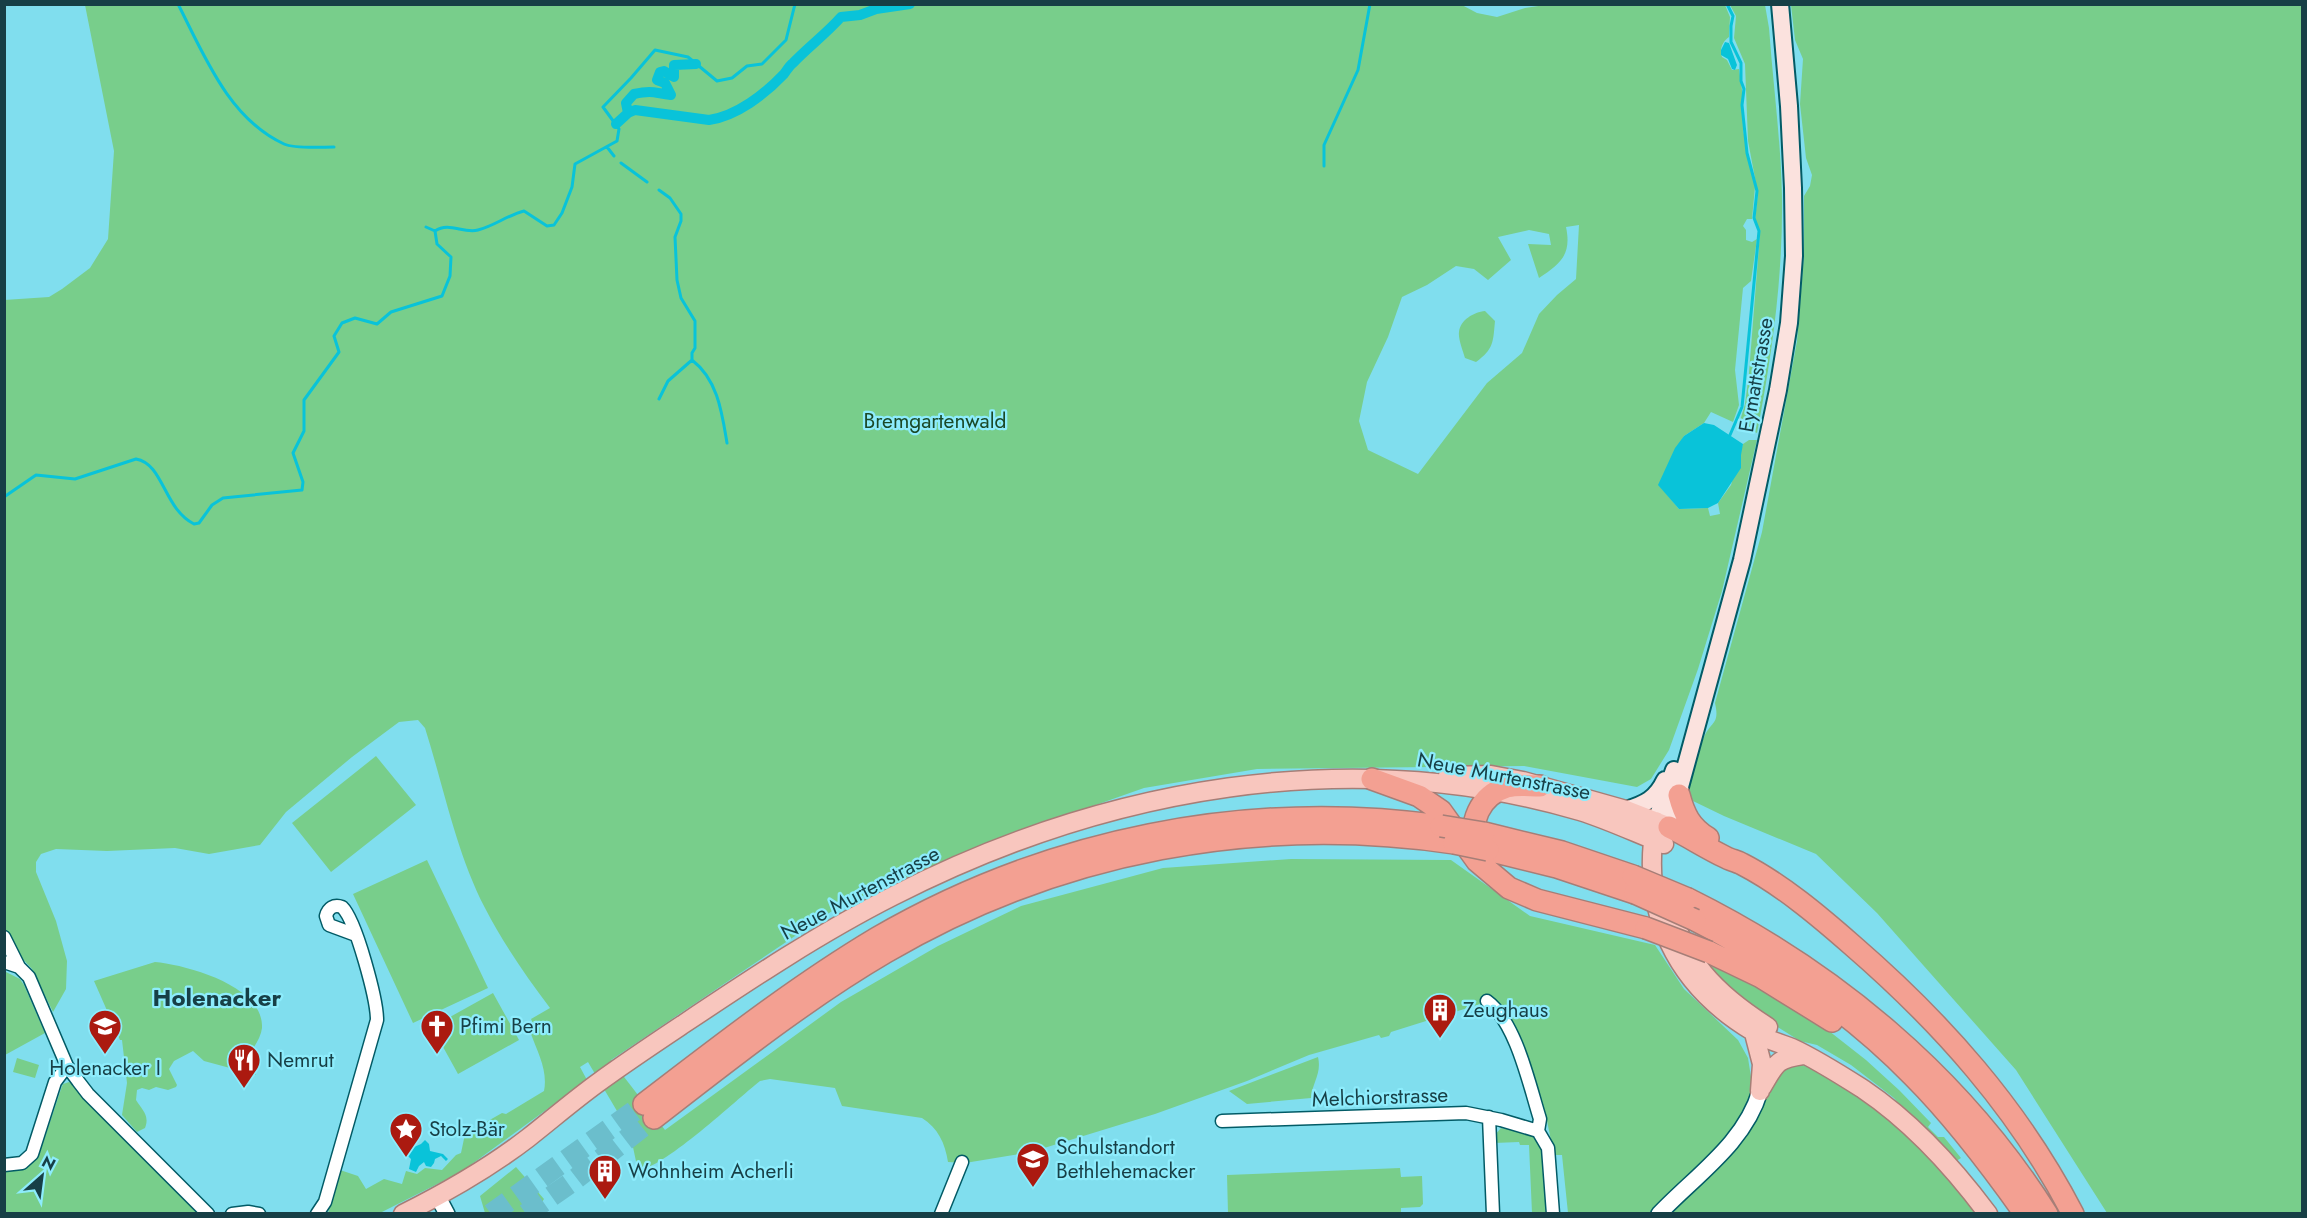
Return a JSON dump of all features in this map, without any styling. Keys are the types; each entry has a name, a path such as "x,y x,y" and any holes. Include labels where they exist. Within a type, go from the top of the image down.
{"highway":[{"path":"1372,779 1419,796 1441,811 1477,861 1509,888 1529,897 1646,928 1709,952 1784,990 1853,1037 1909,1085 1984,1161"},
{"path":"1497,880 1477,846 1473,833 1478,811 1495,793 1516,786 1540,786"},
{"path":"1678,795 1689,822 1698,832 1731,852 1742,863 1823,920 1907,994 1943,1030 2013,1115 2073,1214"},
{"path":"1486,841 1454,843 1353,833 1248,836 1147,850 1048,877 953,916 863,965 649,1111 766,1012 870,943 954,898 1041,863 1144,835 1248,820 1354,818 1441,826 1486,841 1562,852 1634,885 1770,962 1821,996 1861,1027 1927,1090 2025,1214"},
{"path":"1661,833 1742,863"},
{"path":"1634,885 1688,899 1757,935 1844,994 1893,1034 1942,1081 2011,1161 2047,1214"}],"main road":[{"name":"Eymattstrasse","path":"1661,833 1678,795 1690,744 1712,676 1742,560 1778,390 1789,323 1794,256 1793,188 1790,106 1780,4"},
{"name":"Eymattstrasse","path":"1626,810 1659,793 1667,776 1690,744"},
{"name":"Eymattstrasse","path":"1674,768 1661,833 1665,883 1677,928 1694,964 1759,1028"},
{"name":"Neue Murtenstrasse","path":"403,1214 438,1197 496,1161 624,1064 802,948 892,896 962,863 1073,822 1162,798 1258,783 1491,776 1540,786 1626,810 1661,833"},
{"name":"Neue Murtenstrasse","path":"1403,779 1495,793 1582,812 1620,825 1661,833"},
{"path":"1760,1091 1762,1064 1755,1039 1759,1028 1782,1036 1797,1051 1861,1088 1894,1112 1942,1158 1988,1214"},
{"path":"1760,1091 1779,1061 1797,1051"}],"street":[{"path":"317,1214 324,1202 377,1020 375,1002 356,935"},
{"path":"4,937 19,967 29,977 67,1066 88,1094 208,1214"},
{"path":"4,962 19,967"},
{"path":"1487,1001 1500,1013 1512,1034 1540,1119 1538,1131 1548,1148 1553,1214"},
{"path":"4,1165 22,1163 32,1154 55,1082 67,1066"},
{"path":"1659,1214 1737,1135 1753,1111 1760,1091"},
{"name":"Melchiorstrasse","path":"1222,1121 1466,1113 1538,1131"},
{"path":"1489,1117 1493,1214"},
{"path":"941,1214 962,1162"},
{"path":"438,1197 447,1214"},
{"path":"232,1214 259,1214"}],"green space":[{"name":"Bremgartenwald","path":"1460,4 1477,13 1497,17 1525,8 1545,5 1725,5 1730,17 1729,37 1722,46 1721,54 1732,70 1739,69 1743,130 1755,187 1752,219 1747,219 1743,226 1746,230 1746,240 1752,242 1757,239 1751,281 1743,288 1735,370 1739,405 1733,422 1711,412 1704,423 1684,436 1659,485 1679,509 1708,508 1710,516 1720,514 1718,503 1731,485 1743,444 1749,440 1757,440 1722,591 1698,669 1669,750 1651,779 1637,787 1524,766 1257,769 1144,788 996,840 841,905 611,1060 665,1130 841,1002 938,946 1021,906 1163,868 1291,859 1451,860 1530,916 1655,945 1684,989 1738,1040 1748,1058 1751,1077 1769,1086 1791,1062 1808,1067 1833,1081 1895,1124 1946,1175 1979,1213 1568,1213 1562,1155 1554,1155 1547,1121 1521,1046 1493,1000 1391,1032 1389,1036 1381,1038 1379,1035 1309,1055 1247,1081 1155,1114 1031,1152 965,1163 948,1162 940,1137 922,1118 842,1106 835,1088 770,1079 760,1081 667,1157 640,1170 637,1166 630,1133 588,1062 580,1067 587,1080 461,1172 380,1213 328,1213 340,1170 358,1176 366,1189 384,1179 402,1184 406,1171 417,1174 425,1168 442,1170 456,1155 461,1153 465,1134 502,1113 506,1114 544,1091 545,1076 531,1034 536,1030 531,1019 550,1008 507,947 475,887 458,842 425,728 418,720 399,722 352,757 286,812 260,845 209,854 175,848 107,851 56,849 41,854 36,862 36,872 56,921 67,961 66,989 53,1012 32,969 19,955 5,931 4,300 49,297 90,268 108,239 114,151 85,5","holes":["1579,225 1576,279 1539,314 1522,353 1487,383 1418,474 1368,450 1359,421 1367,382 1388,337 1402,297 1427,285 1456,266 1474,269 1488,280 1511,260 1498,237 1529,230 1549,234 1551,245 1528,244 1539,278 1563,258 1567,245 1566,227"]},
{"path":"1730,5 1765,5 1780,155 1781,257 1772,345 1757,433 1739,424 1745,404 1749,373 1760,233 1755,219 1758,194 1748,141 1745,64 1734,38 1736,16"},
{"path":"1791,5 2302,5 2302,1213 2107,1213 2016,1070 1877,913 1816,854 1724,816 1693,801 1690,795 1690,781 1700,748 1704,737 1716,719 1715,703 1762,532 1797,341 1804,255 1804,196 1810,186 1812,175 1806,158 1800,104 1803,59 1795,40"},
{"path":"1485,311 1495,321 1493,340 1486,353 1476,362 1465,358 1459,332 1468,317"},
{"path":"376,756 416,805 331,872 292,823"},
{"path":"427,860 488,988 413,1023 353,894"},
{"path":"1697,956 1740,972 1829,1031 1899,1090 1931,1123 1928,1127 1938,1137 1944,1137 1961,1158 1953,1163 1894,1098 1851,1065 1817,1045 1800,1041 1736,997"},
{"path":"155,962 203,973 237,989 251,1000 259,1013 262,1028 248,1057 256,1075 204,1061 193,1051 174,1061 169,1069 176,1087 168,1090 156,1087 149,1090 142,1088 137,1090 136,1100 147,1120 145,1128 137,1132 122,1115 127,1083 122,1040 120,1040 94,981"},
{"path":"4,971 20,979 24,985 45,1033 5,1055"},
{"path":"493,993 519,1040 458,1074 432,1027"},
{"path":"1318,1057 1319,1068 1311,1098 1247,1104 1229,1091"},
{"path":"17,1058 39,1065 35,1078 13,1072"},
{"path":"69,1082 202,1213 5,1213 4,1170 22,1167 38,1158 63,1084"},
{"path":"1501,1128 1529,1135 1541,1145 1548,1213 1532,1213 1529,1145 1520,1145 1519,1142 1494,1143 1494,1136"},
{"path":"516,1167 544,1199 535,1213 485,1213 480,1196"},
{"path":"1400,1168 1401,1177 1422,1176 1423,1204 1420,1207 1401,1208 1401,1213 1228,1213 1227,1175"}],"water":[{"path":"1725,42 1729,43 1737,65 1735,70 1732,69 1728,59 1721,55"},
{"path":"1704,423 1714,425 1743,444 1741,468 1718,503 1708,508 1679,509 1658,485 1675,448 1684,436"},
{"path":"425,1140 429,1144 430,1151 443,1154 448,1159 446,1161 441,1156 435,1159 431,1167 426,1166 424,1162 416,1172 409,1169 411,1159 406,1154 407,1150"}],"waterway":[{"path":"178,4 220,84 248,119 265,133 289,146 334,147"},
{"path":"4,497 36,475 75,479 136,459 153,469 176,508 194,524 199,523 212,505 223,498 302,490 303,482 293,453 304,431 304,400 339,352 334,336 342,323 355,318 377,324 391,312 442,296 450,276 451,257 437,244 435,231 446,227 478,230 524,211 547,226 554,225 562,213 572,187 575,164 617,141 619,129 603,107 655,50 688,57 717,81 732,78 747,66 762,64 786,40 795,4"},
{"path":"616,124 635,110 709,120 730,114 750,103 768,89 841,17 910,4"},
{"path":"1324,166 1324,145 1358,70 1370,4"},
{"path":"1727,4 1733,16 1731,42 1741,63 1747,153 1757,191 1754,218 1759,231 1742,407 1730,435"},
{"path":"628,113 626,103 634,94 650,92 671,95 665,83 657,80 660,72 664,71 674,77 674,65 696,64"},
{"path":"607,147 614,156"},
{"path":"621,163 647,182"},
{"path":"659,190 670,198 681,214 675,237 677,280 681,298 695,321 695,348 692,360 668,381 659,399"},
{"path":"426,227 435,231"},
{"path":"692,360 701,368 713,387 721,409 727,443"}],"tunnel":[{"path":"491,1214 644,1104"},
{"path":"526,1214 654,1118"}],"place":[{"name":"Zeughaus","path":"1440,1039"},
{"name":"Holenacker I","path":"105,1055"},
{"name":"Pfimi Bern","path":"437,1055"},
{"name":"Nemrut","path":"244,1089"},
{"name":"Stolz-Bär","path":"406,1158"},
{"name":"Schulstandort Bethlehemacker","path":"1033,1188"},
{"name":"Wohnheim Acherli","path":"605,1200"}],"district":[{"name":"Holenacker","path":"217,998"}]}
